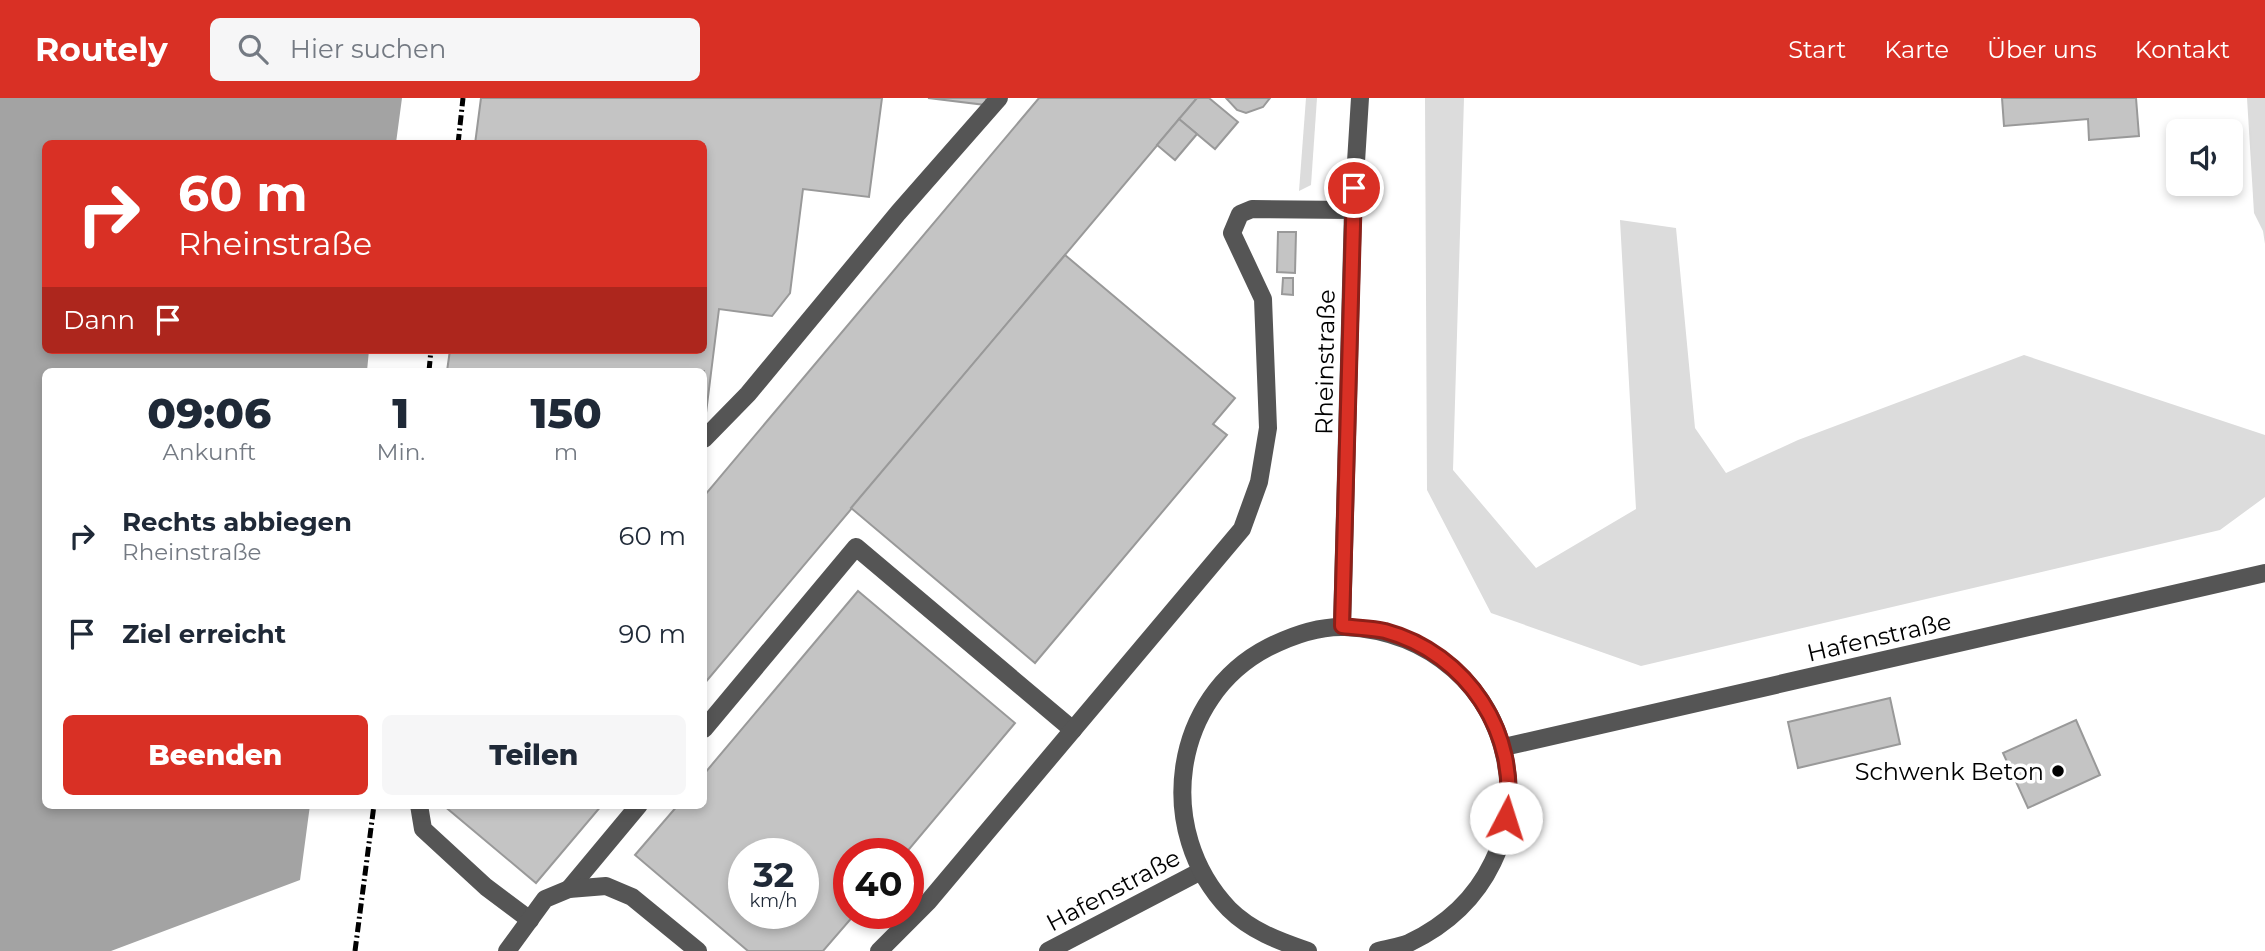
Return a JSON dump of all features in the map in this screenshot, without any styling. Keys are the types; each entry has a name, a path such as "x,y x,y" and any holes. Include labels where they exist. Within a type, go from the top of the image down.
{"street":[{"path":"707,436 748,394 898,213 999,98"},
{"name":"Rheinstraße","path":"1342,626 1353,210 1360,98"},
{"path":"879,951 928,902 1242,529 1259,482 1268,428 1262,299 1232,233 1240,214 1252,209 1353,210"},
{"path":"707,725 856,547 1073,730"},
{"name":"Hafenstraße","path":"1504,747 2265,573"},
{"path":"1308,951 1268,937 1230,909 1201,872 1184,827 1181,778 1192,731 1204,710 1216,690 1251,656 1294,635 1342,626 1385,631 1425,647 1460,673 1487,707 1504,747 1510,795 1502,842 1481,884 1448,919 1407,944 1378,951"},
{"path":"420,809 424,829 486,887 530,920"},
{"path":"569,889 636,809"},
{"name":"Hafenstraße","path":"1048,951 1201,872"},
{"path":"507,951 545,899 569,889 606,886 632,897 698,951"}],"shaded area":[{"path":"0,98 402,98 396,140 42,140 42,354 369,354 367,368 42,368 42,809 309,809 300,880 111,951 0,951"},
{"path":"1306,98 1317,98 1311,185 1299,191"},
{"path":"1425,98 1464,98 1453,470 1536,568 1636,509 1620,220 1676,228 1695,428 1726,473 1798,440 2024,355 2265,435 2265,497 2220,530 1641,666 1491,613 1427,490"},
{"path":"2247,98 2265,98 2265,244 2263,231 2254,213"}],"building":[{"path":"481,98 882,98 869,197 803,189 790,293 772,316 719,309 707,405 707,368 447,368 449,354 707,354 707,140 476,140"},
{"path":"928,98 986,98 986,105"},
{"path":"1039,98 1197,98 707,680 707,492"},
{"path":"1197,98 1209,98 1238,122 1215,149 1179,119"},
{"path":"1226,98 1270,98 1263,107 1246,113 1237,110"},
{"path":"2002,98 2136,98 2139,136 2089,140 2088,119 2004,126"},
{"path":"1179,119 1197,134 1175,160 1157,145"},
{"path":"1278,232 1296,232 1295,273 1277,272"},
{"path":"1065,255 1235,398 1213,424 1227,435 1035,663 851,508"},
{"path":"1283,278 1293,278 1293,295 1282,294"},
{"path":"858,591 1015,723 918,838 833,838 833,929 842,929 823,951 748,951 635,855 675,809 707,809 707,770"},
{"path":"1890,698 1900,744 1798,768 1788,722"},
{"path":"2076,720 2100,775 2028,808 2003,753"},
{"path":"448,809 599,809 536,883"}],"railway":[{"path":"458,140 463,98"},
{"path":"429,368 431,354"},
{"path":"355,951 373,809"}],"place":[{"name":"Schwenk Beton","path":"2058,771"}],"route":[{"path":"1354,188 1342,626 1385,631 1425,647 1460,673 1487,707 1504,747 1510,795 1506,818"}]}
